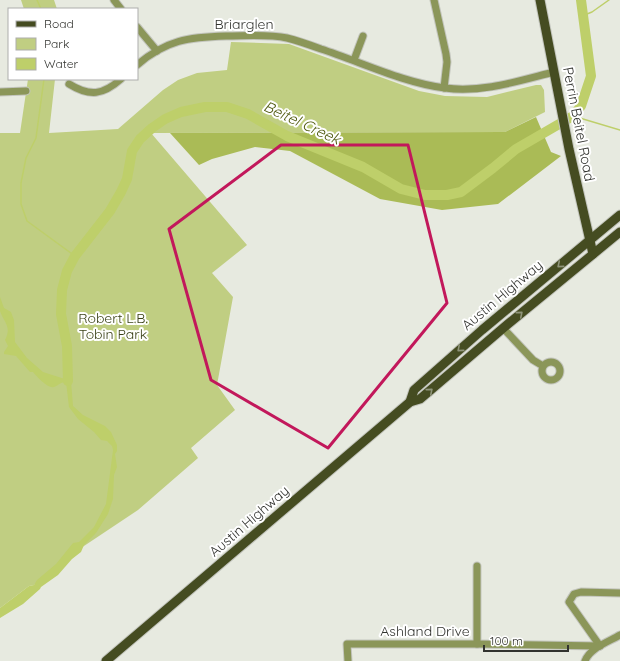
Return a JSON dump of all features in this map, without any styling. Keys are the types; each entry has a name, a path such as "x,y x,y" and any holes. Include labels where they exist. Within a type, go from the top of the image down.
{"main road":[{"name":"Perrin Beitel Road","path":"540,0 569,149 593,254"},
{"path":"584,216 594,226 598,226 618,217"},
{"name":"Austin Highway","path":"410,402 414,390 482,330 618,217"},
{"name":"Austin Highway","path":"106,661 410,402 420,399 503,328 620,232"}],"street":[{"path":"114,0 120,8"},
{"path":"434,0 447,62 444,88"},
{"path":"138,29 157,51"},
{"name":"Briarglen","path":"138,64 170,43 192,38 273,36 300,42 418,84 444,88 465,90 480,89 554,72"},
{"path":"354,60 363,36"},
{"path":"69,84 84,92 103,92 119,80"},
{"path":"0,92 26,91"},
{"path":"503,328 533,360 543,366"},
{"path":"477,644 478,566"},
{"path":"585,661 591,653 600,646 569,602 574,594 581,592 620,593"},
{"name":"Ashland Drive","path":"348,661 347,644 600,646 620,635"}],"highlighted area":[{"path":"281,145 408,145 447,303 328,448 211,380 169,229"}],"green space":[{"path":"21,0 54,0 57,8 24,8"},
{"name":"Robert L.B. Tobin Park","path":"231,42 289,44 419,91 445,96 487,97 541,85 544,90 545,112 505,132 151,133 247,245 212,273 233,297 217,385 235,410 191,448 198,458 138,510 69,556 34,585 29,586 0,608 0,133 20,133 28,80 55,80 49,133 118,129 163,90 178,80 197,73 227,70"}],"shaded area":[{"path":"536,117 551,152 561,156 498,204 442,210 380,199 290,151 255,147 212,159 199,165 170,133 505,132"}],"water":[{"path":"0,297 4,308 11,312 14,320 15,342 27,358 43,372 71,381 73,406 83,415 105,426 111,432 117,445 117,451 115,454 117,467 114,475 113,499 108,514 96,533 84,545 81,552 72,559 58,575 41,587 23,604 0,618 0,608 29,586 34,585 37,580 56,564 73,543 79,542 94,527 106,504 113,450 112,446 107,441 101,440 78,419 69,407 66,382 54,387 49,386 33,372 30,372 16,356 4,354 8,346 5,340 8,328 0,311"}],"waterway":[{"path":"37,0 41,8"},
{"name":"Beitel Creek","path":"68,381 67,346 61,314 62,290 67,271 75,256 110,211 127,179 132,151 140,139 152,128 165,119 181,112 205,107 227,107 248,114 287,136 363,167 401,189 425,195 447,195 461,192 516,149 573,116 581,106 591,76 581,0"},
{"path":"582,16 592,12 609,0"},
{"path":"44,80 36,138 26,158 21,183 21,204 27,221 75,256"},
{"path":"573,116 620,130"}]}
